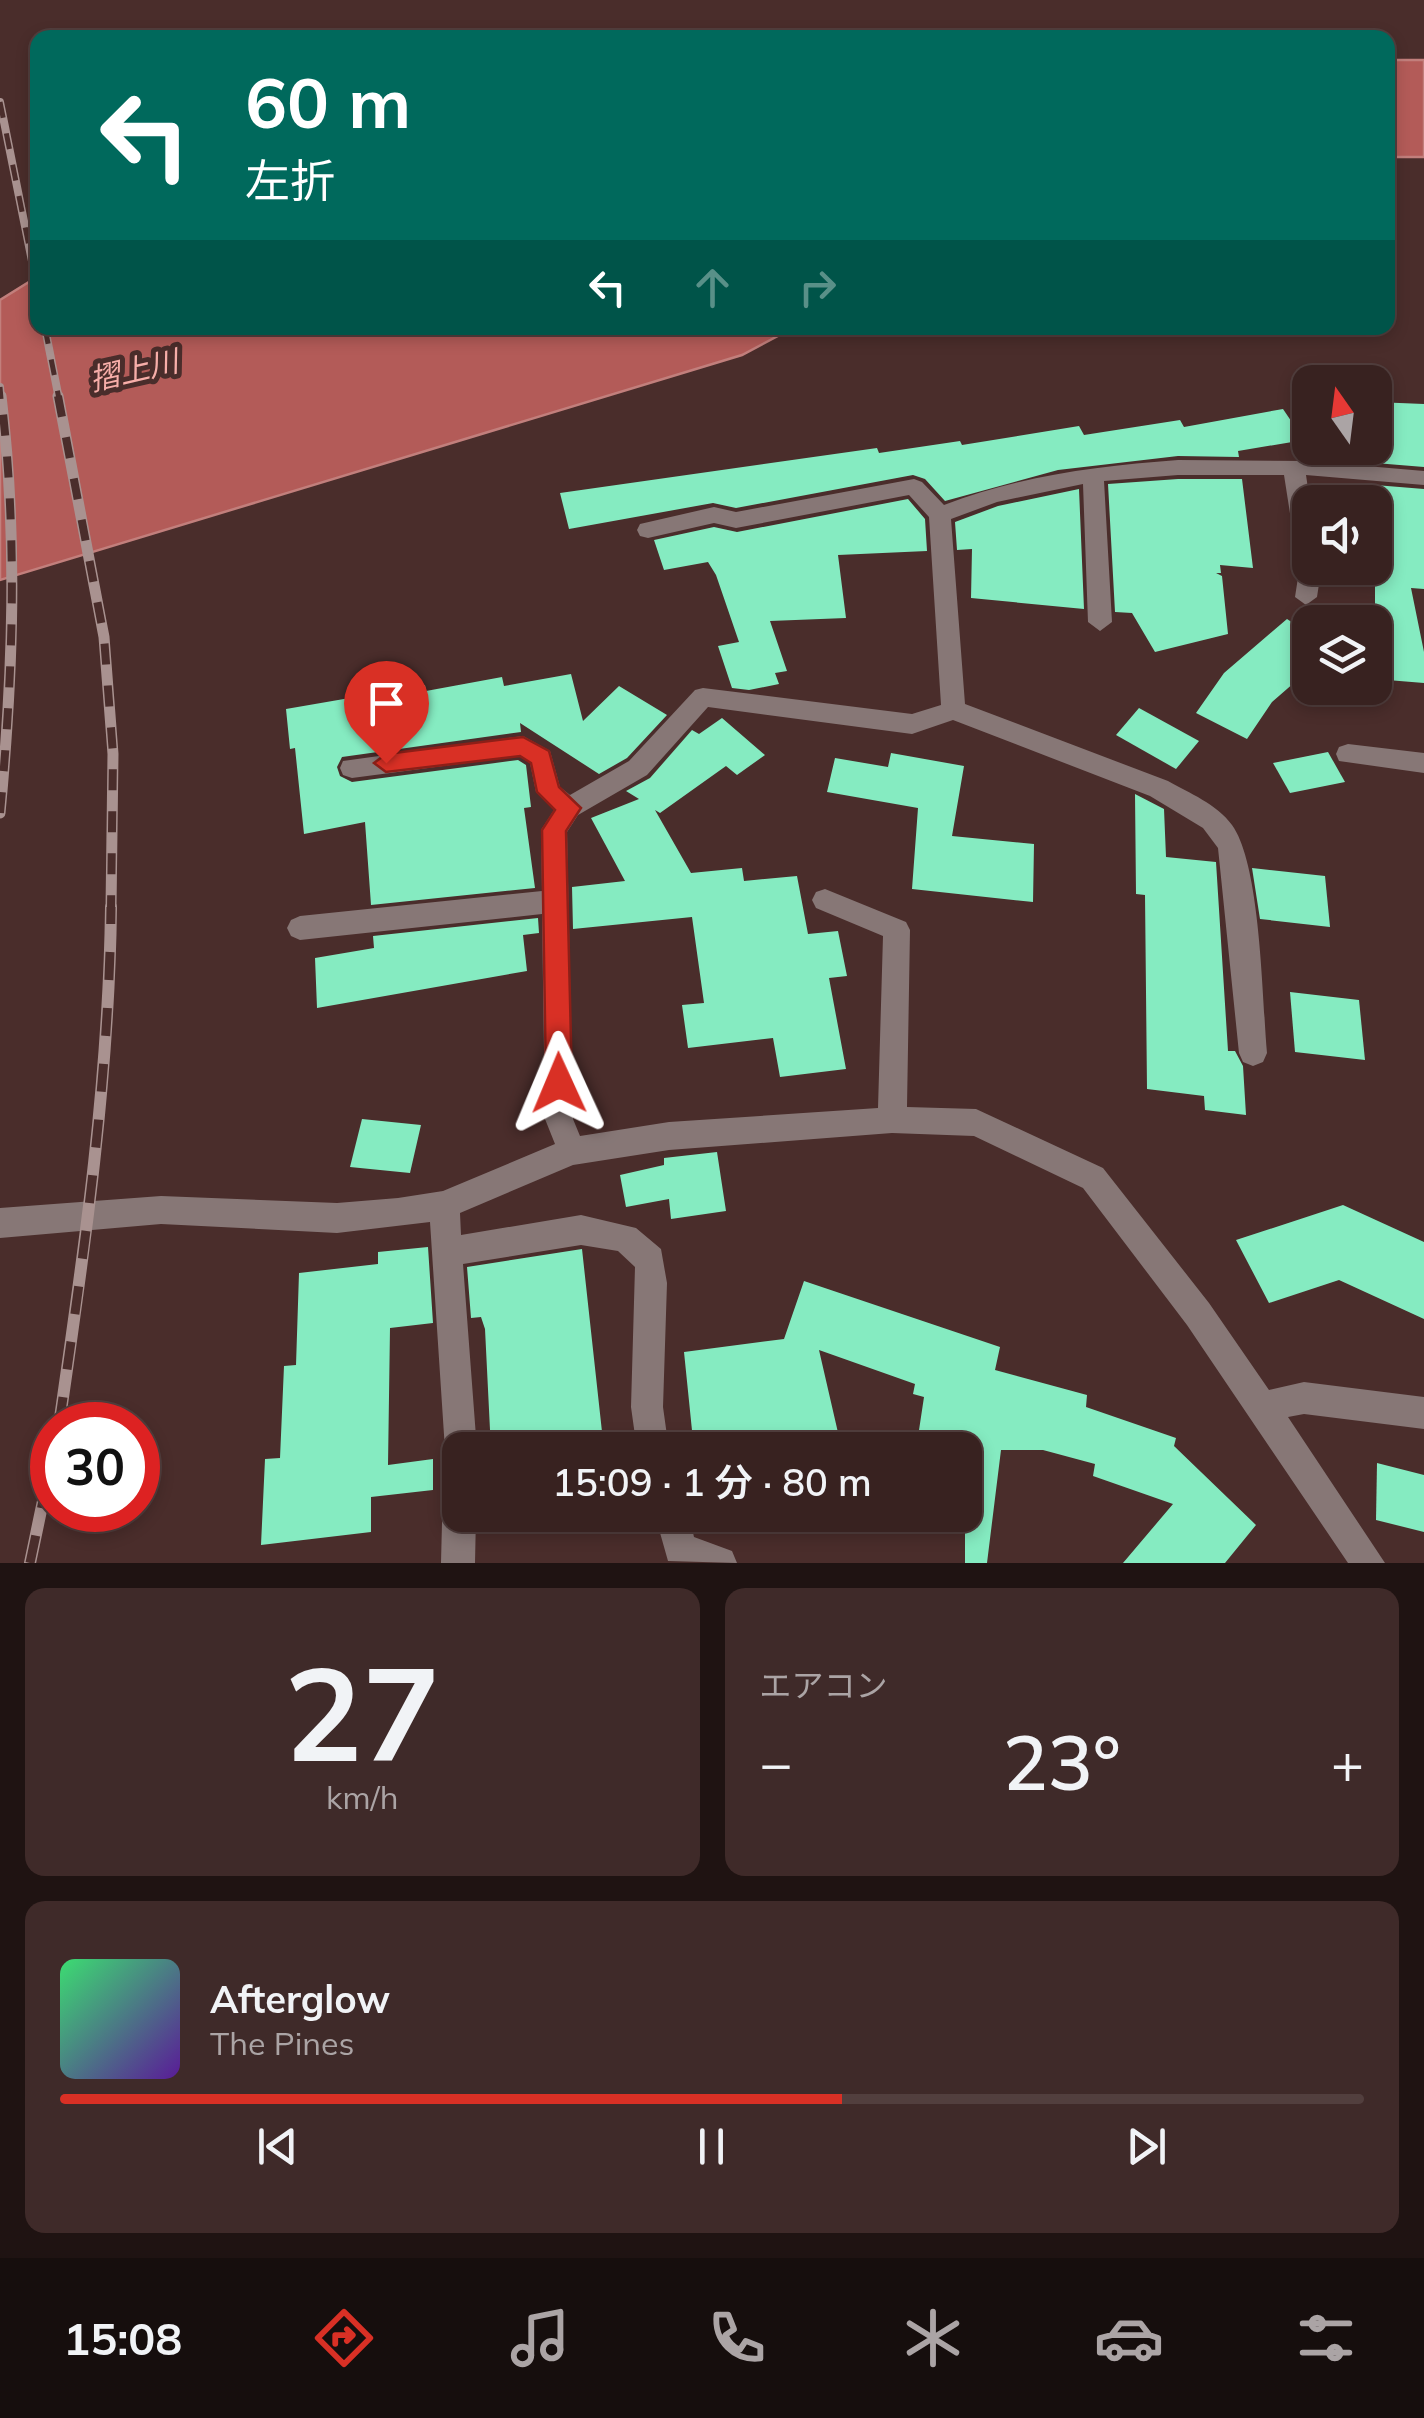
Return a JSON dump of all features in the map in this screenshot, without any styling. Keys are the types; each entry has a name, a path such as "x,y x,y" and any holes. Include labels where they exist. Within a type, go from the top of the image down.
{"street":[{"path":"940,515 974,499 1153,468 1294,469 1424,478"},
{"path":"1294,469 1310,571 1306,597"},
{"path":"1092,476 1100,622"},
{"path":"648,530 714,515 736,520 914,487 940,515 953,710"},
{"path":"572,1151 559,1119 554,830 569,808 638,768 703,697 912,724 953,710 1159,790 1212,820 1230,842 1236,868 1253,1054"},
{"path":"352,768 523,746 541,758 549,792 569,808"},
{"path":"1348,754 1424,763"},
{"path":"825,900 897,930 892,1120"},
{"path":"300,928 555,902"},
{"path":"0,1223 161,1210 337,1218 444,1205 572,1151 668,1136 892,1120 976,1122 1092,1178 1198,1314 1368,1563"},
{"path":"444,1205 460,1432"},
{"path":"448,1252 581,1230 626,1238 650,1260 654,1304 648,1432"},
{"path":"1262,1407 1304,1398 1424,1413"},
{"path":"458,1563 459,1532"},
{"path":"676,1532 680,1550 720,1563"}],"water":[{"path":"1395,60 1424,60 1424,157 1395,157"},
{"name":"摺上川","path":"30,281 30,335 780,335 742,355 0,580 0,300"}],"building":[{"path":"1392,403 1424,404 1424,467 1392,464"},
{"path":"1283,409 1292,422 1292,442 1238,451 1239,457 1178,456 1058,470 945,501 925,479 913,475 736,508 713,503 569,529 560,493 877,448 879,453 960,441 962,445 1079,426 1084,435 1180,420 1184,427"},
{"path":"1242,479 1253,568 1220,565 1221,573 1216,573 1222,576 1228,634 1155,652 1132,613 1115,612 1108,484"},
{"path":"1392,486 1424,489 1424,589 1411,588 1424,652 1424,683 1392,680 1392,605 1375,605 1375,585 1392,585"},
{"path":"1079,489 1084,609 971,598 972,549 957,550 955,522 998,506"},
{"path":"908,499 925,519 927,551 838,555 846,618 770,621 787,671 775,673 779,684 749,690 732,688 718,646 739,642 716,575 708,562 664,570 654,540 714,527 737,532"},
{"path":"1287,619 1292,622 1292,685 1272,702 1247,739 1196,713 1224,673"},
{"path":"571,674 583,721 619,686 667,715 627,758 599,774 520,723 521,732 342,757 337,767 340,776 352,782 518,760 526,765 531,807 524,808 535,888 371,905 365,822 304,834 295,748 290,749 286,709 425,685 426,691 502,677 504,686"},
{"path":"1139,708 1199,741 1176,769 1116,735"},
{"path":"722,718 765,755 737,775 726,766 660,813 655,810 691,873 742,868 744,881 797,876 808,934 838,931 847,976 829,978 846,1069 780,1077 773,1038 688,1048 682,1005 704,1003 692,917 573,929 572,887 625,881 591,818 639,799 626,791 650,778 692,730 699,734"},
{"path":"1328,752 1345,782 1290,793 1273,763"},
{"path":"891,753 964,766 952,836 1034,844 1033,902 912,889 918,808 827,792 835,758 888,767"},
{"path":"1135,794 1164,809 1166,857 1216,862 1228,1051 1235,1051 1243,1066 1246,1115 1205,1110 1204,1096 1147,1089 1145,895 1136,894"},
{"path":"1252,868 1325,876 1330,927 1260,919"},
{"path":"538,918 539,933 523,935 527,971 317,1008 315,958 374,948 373,936"},
{"path":"1290,992 1359,1000 1365,1060 1295,1052"},
{"path":"362,1119 421,1125 410,1173 350,1167"},
{"path":"717,1152 726,1211 671,1219 669,1199 626,1207 620,1175 664,1165 664,1158"},
{"path":"1343,1205 1424,1242 1424,1319 1339,1280 1269,1303 1236,1240"},
{"path":"428,1247 433,1323 390,1328 388,1465 433,1459 433,1490 371,1497 371,1532 261,1545 265,1459 280,1458 284,1366 296,1365 299,1273 378,1264 378,1252"},
{"path":"582,1249 602,1432 490,1432 485,1329 481,1317 471,1318 467,1267"},
{"path":"804,1281 1000,1347 995,1370 1087,1395 1086,1407 1176,1438 1174,1446 1256,1525 1225,1563 1123,1563 1173,1504 1093,1476 1095,1464 1043,1450 1001,1450 987,1563 965,1563 965,1532 982,1532 982,1432 919,1432 924,1397 913,1394 915,1384 819,1350 838,1432 692,1432 684,1352 784,1339"},
{"path":"1377,1463 1424,1475 1424,1532 1376,1520"}],"railway":[{"path":"0,102 30,251"},
{"path":"46,335 59,399"},
{"path":"0,387 1,399"},
{"path":"0,813 12,605 10,501 1,396"},
{"path":"58,396 104,637 113,754 111,909"},
{"path":"62,1402 100,1102 111,907"},
{"path":"30,1563 36,1532"}],"route":[{"path":"386,763 523,746 541,758 549,792 569,808 554,830 559,1083"}]}
